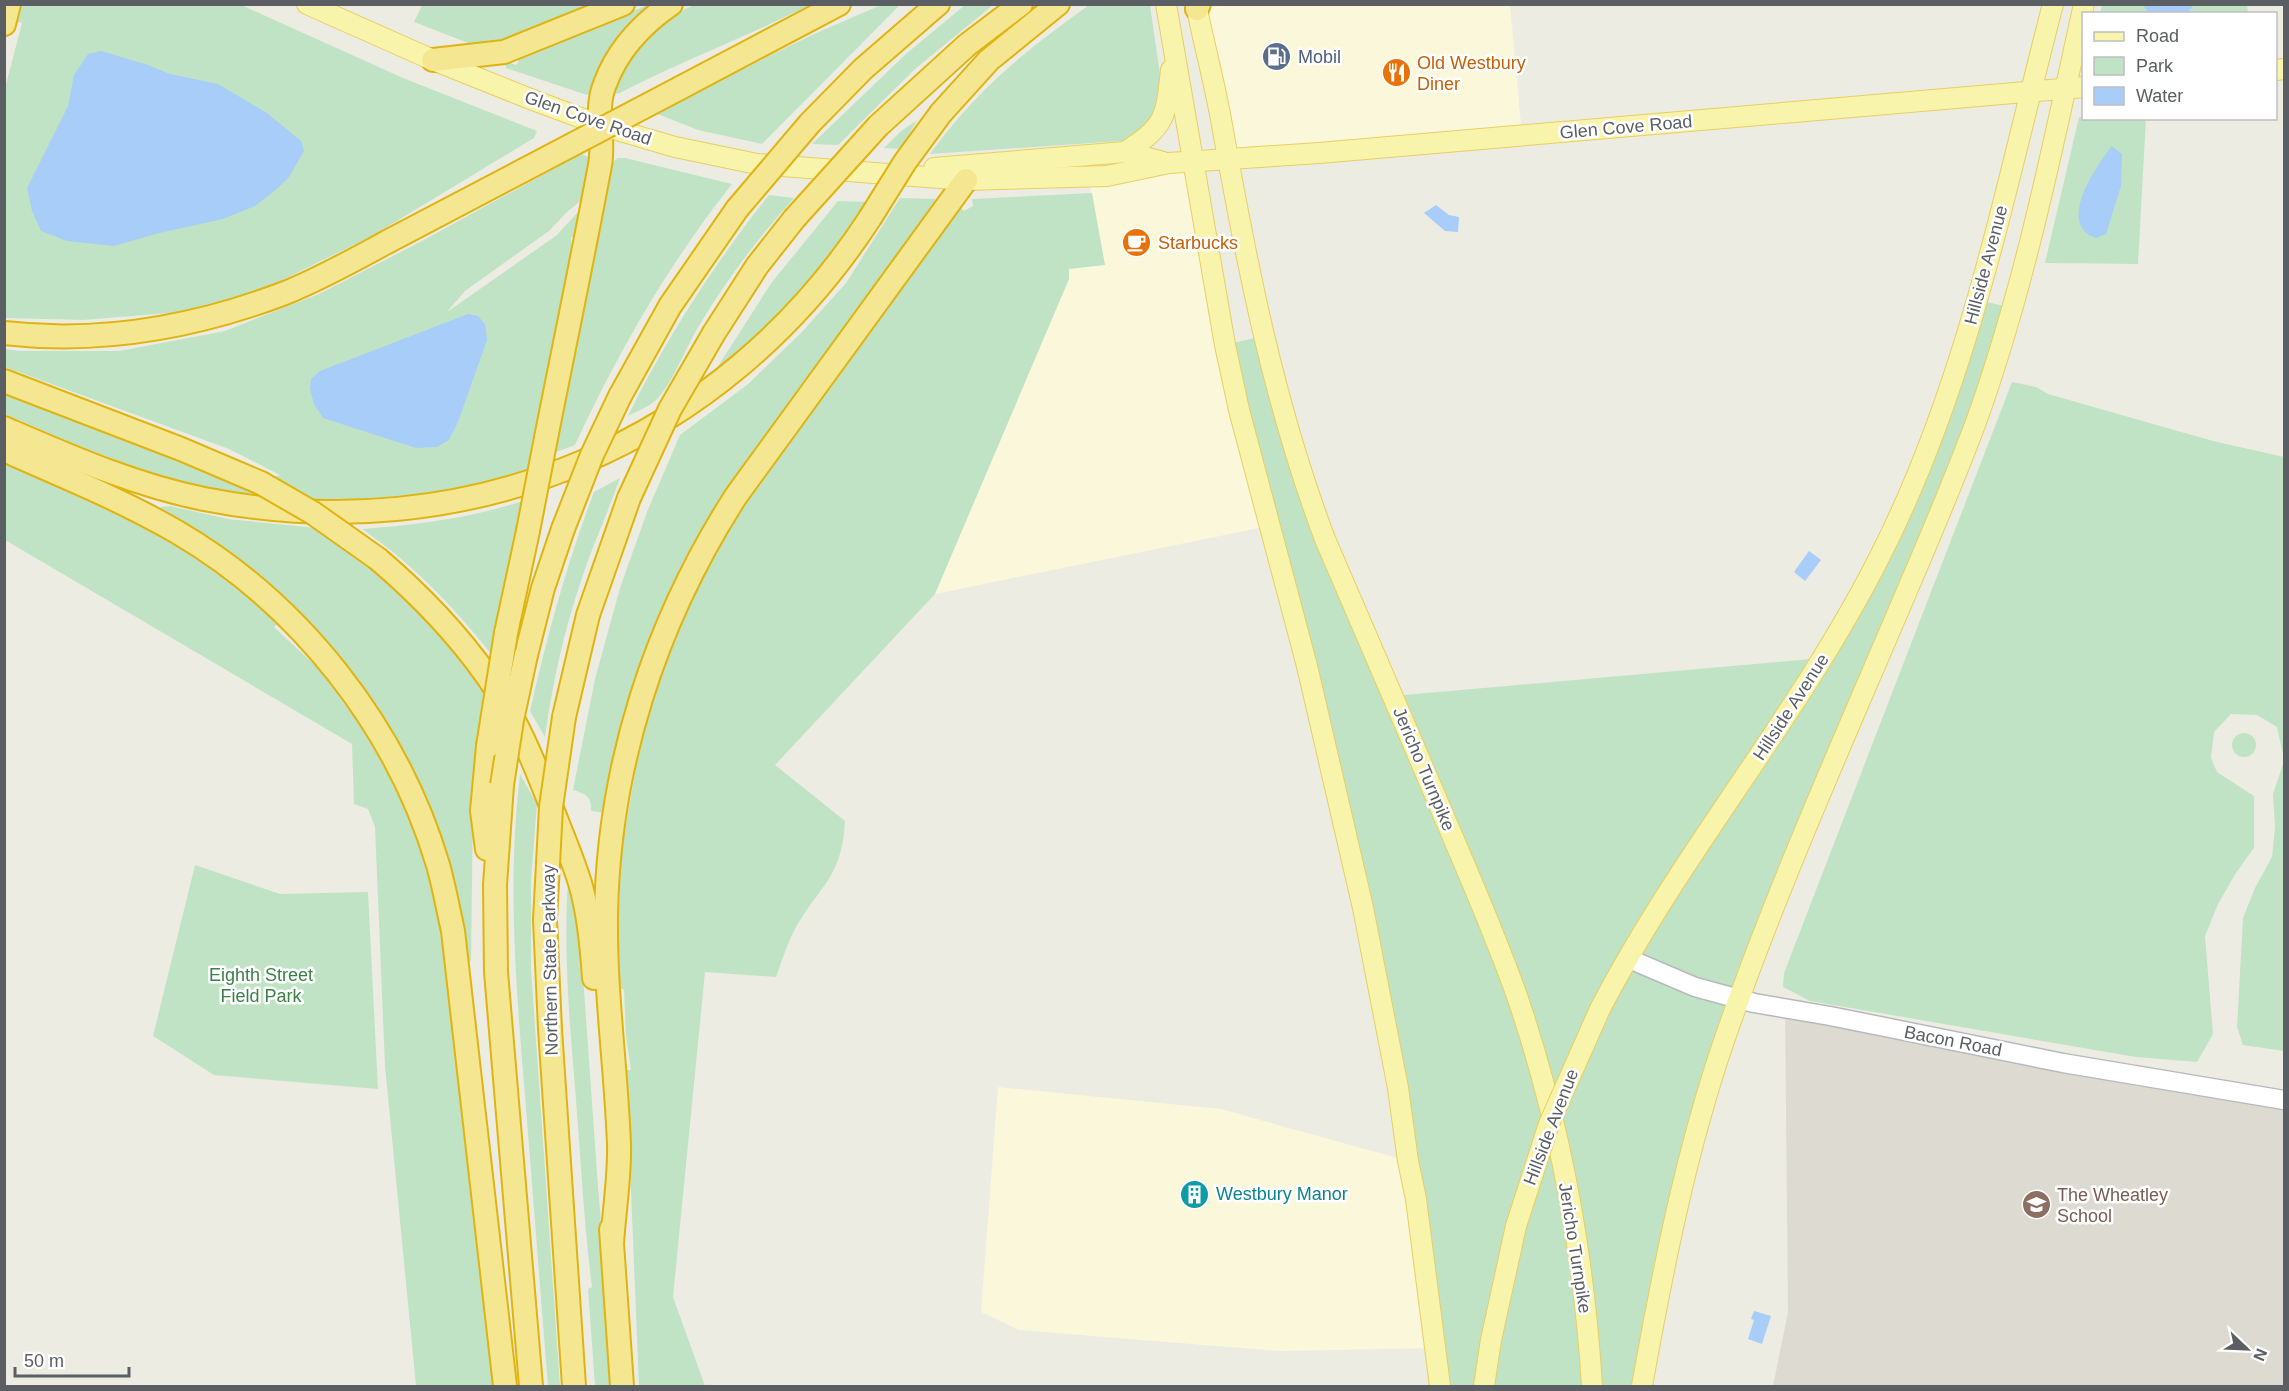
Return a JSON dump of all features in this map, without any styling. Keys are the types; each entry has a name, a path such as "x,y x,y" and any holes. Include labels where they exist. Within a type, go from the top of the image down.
{"highway":[{"path":"4,24 9,4"},
{"path":"433,60 504,52 623,4"},
{"path":"495,916 482,811 488,746 506,633 601,163 601,93 616,61 641,29 671,4"},
{"path":"4,333 67,337 97,336 179,325 234,311 288,292 339,268 839,4"},
{"path":"531,1386 499,1028 495,916 496,862 502,785 512,720 543,588 592,455 620,396 670,306 737,209 810,123 863,69 938,4"},
{"name":"Northern State Parkway","path":"574,1386 545,920 551,807 564,717 591,605 629,498 670,409 714,333 757,266 794,219 878,126 967,45 1021,4"},
{"path":"4,428 93,465 146,484 201,499 255,508 320,513 370,512 432,505 488,494 585,462 658,424 712,388 747,360 788,322 828,277 870,218 905,162 941,113 989,60 1058,4"},
{"path":"612,1244 619,1147 608,974 606,917 609,864 618,791 628,741 646,680 682,591 726,512 764,456 966,180"},
{"path":"4,381 181,448 261,483 313,513 378,559 408,585 441,619 488,677 538,772 577,876 586,912 594,971 622,1386"},
{"path":"4,450 153,519 205,550 242,577 282,612 322,655 359,703 403,777 438,864 453,931 505,1386"}],"main road":[{"name":"Glen Cove Road","path":"307,4 433,60 532,100 600,125 722,158 781,166 966,180 1107,176 1169,163 1449,142 2074,88"},
{"path":"1166,4 1225,345 1244,434 1307,666 1363,908 1398,1088 1408,1161 1416,1199 1440,1386"},
{"name":"Hillside Avenue","path":"1484,1386 1491,1340 1516,1226 1549,1124 1600,1009 1627,958 1837,636 1867,582 1907,500 1961,358 1978,300 2053,4"},
{"name":"Jericho Turnpike","path":"1197,6 1268,358 1306,489 1325,539 1490,925 1529,1038 1557,1143 1574,1228 1586,1314 1592,1386"},
{"name":"Hillside Avenue","path":"1642,1386 1660,1286 1694,1141 1712,1079 1738,1000 1788,873 1952,484 1986,394 2074,88 2082,21"},
{"path":"1125,152 1150,135 1163,118 1168,100 1173,47"},
{"name":"Glen Cove Road","path":"885,173 1125,152 1169,163"}],"street":[{"name":"Bacon Road","path":"1627,958 1695,987 1738,1000 2063,1063 2284,1100"}],"shaded area":[{"path":"1230,4 1510,5 1522,136 1227,159 1197,9"},
{"path":"1193,161 1269,526 935,594 1069,279 1069,269 1097,225 1089,177"},
{"name":"The Wheatley School","path":"1785,1010 2284,1099 2284,1386 1773,1386 1788,1312"},
{"path":"998,1087 1221,1109 1408,1161 1436,1348 1279,1351 1019,1330 981,1312"}],"green space":[{"path":"2102,4 2247,5 2248,12 2100,12"},
{"path":"18,5 241,5 403,78 537,131 534,138 372,236 266,288 182,312 83,320 5,318 5,88 22,23 14,21"},
{"path":"422,5 604,5 504,46 476,46 414,22"},
{"path":"648,5 651,6 592,94 587,95 506,68 507,62 516,65 519,61 516,58"},
{"path":"694,5 809,5 618,94 612,92 629,60 669,17"},
{"path":"881,5 900,5 762,144 698,130 655,113 814,34"},
{"path":"965,5 993,5 915,69 838,145 812,144 906,54"},
{"path":"1089,5 1150,5 1164,102 1138,137 1121,141 930,154 966,110 1003,72"},
{"path":"2079,117 2082,117 2082,120 2146,120 2138,264 2045,263"},
{"path":"917,120 901,149 884,148 900,132"},
{"path":"581,154 589,157 593,164 587,196 568,211 549,231 465,291 447,312 557,235 577,213 582,217 578,239 571,237 572,261 529,472 456,490 412,497 344,501 274,497 206,487 152,473 5,414 5,395 244,487 280,475 229,449 5,367 4,349 119,351 225,331 319,294"},
{"path":"618,158 732,184 687,246 646,310 591,410 575,445 551,454 572,361 578,348 573,347 610,164"},
{"path":"1092,193 1105,265 1069,269 1069,279 935,594 775,765 845,821 843,840 834,869 795,929 776,977 705,972 673,1297 705,1386 639,1386 626,1070 631,1070 626,1036 624,990 621,988 617,968 621,853 637,762 660,670 707,565 767,470 960,207 964,211 973,206 972,199"},
{"path":"769,195 794,198 756,243 721,291 695,332 665,390 652,403 628,416 692,302"},
{"path":"900,198 940,199 695,553 608,813 591,811 587,797 573,790 595,679 620,588 647,512 680,435 747,385 801,333 846,283"},
{"path":"838,201 868,202 807,284 762,331 713,374 772,282"},
{"path":"1978,300 2013,308 1724,1039 1642,1386 1440,1386 1398,1088 1225,345 1263,336 1270,369 1393,696 1823,658 1867,582"},
{"path":"2012,382 2036,387 2048,394 2213,441 2284,457 2284,759 2277,727 2257,715 2231,714 2214,732 2211,758 2217,772 2254,796 2254,848 2218,904 2205,936 2213,1034 2197,1062 2136,1057 1810,1001 1783,987 1784,973"},
{"path":"5,463 177,543 244,593 279,623 274,627 318,668 374,744 408,808 437,903 497,1386 416,1386 385,1066 375,827 368,809 354,804 352,744 5,540"},
{"path":"620,478 585,568 569,619 555,678 545,737 530,711 558,600 594,492"},
{"path":"523,501 492,655 432,587 399,557 362,529 443,520"},
{"path":"170,506 228,519 317,528 361,559 391,584 444,641 485,694 473,806 471,961 467,962 451,873 425,798 396,737 342,663 288,601 221,548 166,515 160,507"},
{"path":"2244,733 2249,734 2255,740 2255,750 2249,756 2244,757 2239,756 2233,750 2232,745 2233,740 2239,734"},
{"path":"2284,761 2284,1051 2243,1045 2237,1027 2243,918 2255,888 2272,857 2275,827 2273,794"},
{"path":"520,774 537,804 531,881 531,968 560,1386 548,1386 519,1016 513,895"},
{"name":"Eighth Street Field Park","path":"195,865 280,894 368,892 378,1089 214,1075 153,1036"},
{"path":"568,881 581,947 615,1386 595,1386 588,1289 592,1287 568,990 566,936"}],"water":[{"path":"2143,4 2194,5 2188,12 2148,12"},
{"path":"101,51 170,74 218,84 267,113 301,141 304,151 289,177 255,206 223,219 114,246 67,241 41,231 32,211 27,188 68,106 74,75 88,54"},
{"path":"2112,146 2122,154 2121,186 2106,234 2096,238 2085,231 2079,221 2079,209 2089,181"},
{"path":"1436,205 1449,215 1459,217 1458,232 1445,231 1424,213"},
{"path":"468,314 478,316 485,324 487,340 458,422 449,440 437,447 416,448 323,418 314,404 310,389 311,379 320,371"},
{"path":"1809,551 1821,560 1805,581 1794,572"},
{"path":"1754,1311 1771,1316 1762,1344 1748,1339 1754,1320 1751,1319"}],"place":[{"name":"Mobil","path":"1277,57"},
{"name":"Old Westbury Diner","path":"1396,73"},
{"name":"Starbucks","path":"1137,243"},
{"name":"Westbury Manor","path":"1195,1194"},
{"name":"The Wheatley School","path":"2036,1205"}]}
